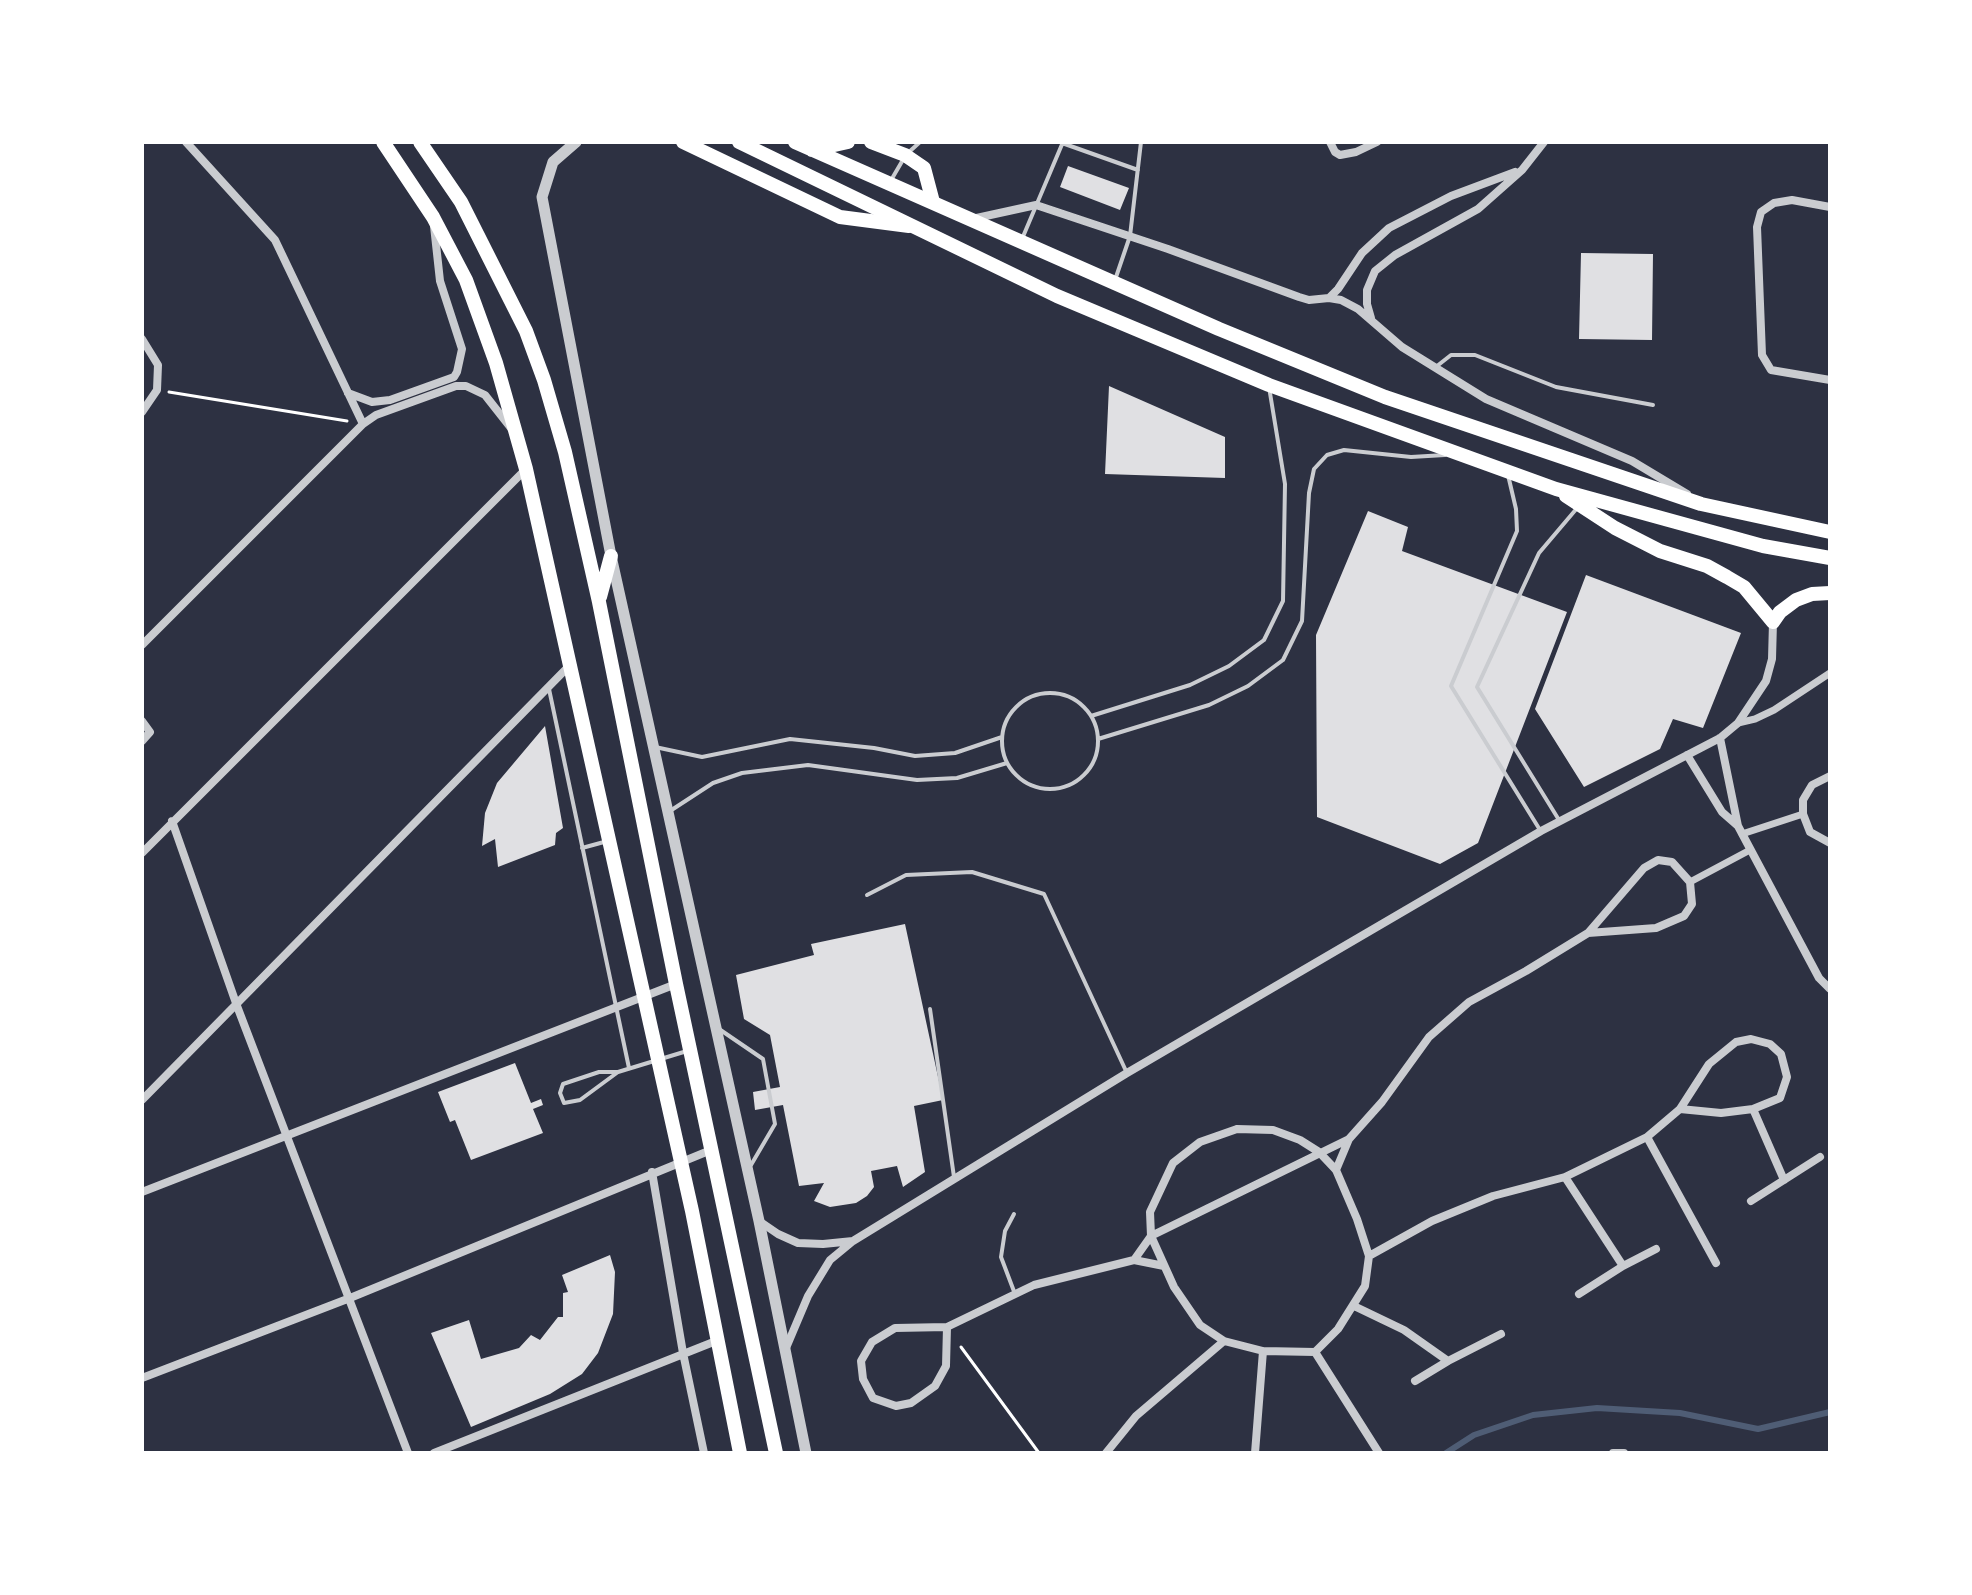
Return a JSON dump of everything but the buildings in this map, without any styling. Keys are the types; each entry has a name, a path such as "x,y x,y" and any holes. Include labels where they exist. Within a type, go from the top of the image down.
{"main road":[{"path":"383,142 433,217 466,280 484,325 526,469 692,1211 740,1453"},
{"path":"420,142 461,202 526,331 565,452 776,1453"},
{"path":"683,142 840,217 913,227"},
{"path":"739,142 1057,296 1269,385 1556,489 1763,546 1830,558"},
{"path":"795,142 1219,329 1385,397 1701,504 1830,532"},
{"path":"812,150 848,142"},
{"path":"871,142 905,155 924,168 933,202"},
{"path":"1556,489 1615,528 1660,551 1707,566 1736,582 1744,587 1773,622 1796,600 1812,594 1830,593"},
{"path":"599,602 611,556"}],"street":[{"path":"186,142 275,240 363,424"},
{"path":"576,142 553,162 542,197 611,556 759,1221 806,1453"},
{"path":"1330,142 1340,155 1356,152 1377,142"},
{"path":"1371,319 1367,290 1375,271 1395,255 1478,209 1522,170 1544,142"},
{"path":"1329,298 1362,253 1389,228 1451,196 1522,170"},
{"path":"1830,207 1792,200 1774,203 1761,212 1757,227 1762,355 1771,370 1830,380"},
{"path":"971,219 1036,205 1309,300 1329,298 1350,304 1402,347 1486,399 1632,461 1701,504"},
{"path":"433,217 440,281 462,349 455,382"},
{"path":"142,339 158,365 157,390 142,412"},
{"path":"348,393 372,402 455,382 476,388 485,395 516,435"},
{"path":"142,645 363,424 376,415 455,382"},
{"path":"142,853 526,469"},
{"path":"786,1349 808,1296 830,1260 853,1241 1127,1073 1559,820 1720,738 1738,723 1766,681 1772,659 1773,622"},
{"path":"142,1100 571,664"},
{"path":"1738,723 1774,710 1830,673"},
{"path":"142,721 150,732 142,741"},
{"path":"1720,738 1740,830 1819,978 1830,989"},
{"path":"1687,755 1722,812 1740,830"},
{"path":"1830,776 1812,785 1803,800 1803,814 1810,832 1830,843"},
{"path":"1740,830 1803,814"},
{"path":"172,821 237,1006 408,1453"},
{"path":"1690,882 1750,850"},
{"path":"1336,1170 1349,1139 1382,1102 1429,1037 1469,1002 1588,933 1634,877 1658,860 1672,862 1690,882 1692,904 1684,916 1656,928 1588,933"},
{"path":"142,1192 676,984"},
{"path":"1369,1256 1432,1221 1493,1196 1565,1177 1647,1137 1680,1109 1709,1064 1736,1042 1751,1039 1770,1044 1781,1054 1787,1077 1780,1098 1753,1109 1721,1113 1680,1109"},
{"path":"1753,1109 1784,1180"},
{"path":"1237,1129 1273,1130 1300,1140 1319,1152 1336,1170 1369,1256 1365,1286 1338,1329 1315,1352 1263,1351 1224,1341 1200,1325 1174,1287 1151,1236 1150,1212 1173,1163 1200,1142 1237,1129"},
{"path":"1647,1137 1716,1263"},
{"path":"1134,1260 1151,1236 1349,1139"},
{"path":"142,1378 350,1298 711,1150"},
{"path":"1751,1201 1820,1157"},
{"path":"652,1172 683,1353 704,1453"},
{"path":"1565,1177 1623,1266"},
{"path":"759,1221 798,1243 853,1241"},
{"path":"1579,1294 1656,1249"},
{"path":"947,1327 946,1366 935,1386 911,1403 896,1406 873,1398 863,1379 861,1361 872,1342 895,1328 947,1327 1034,1285 1134,1260 1164,1266"},
{"path":"1354,1306 1404,1330 1448,1361"},
{"path":"1415,1381 1501,1334"},
{"path":"434,1453 716,1341"},
{"path":"1106,1453 1136,1416 1224,1341"},
{"path":"1255,1453 1263,1351"},
{"path":"1315,1352 1379,1453"},
{"path":"1613,1453 1624,1453"}],"lane":[{"path":"888,184 905,155 920,142"},
{"path":"1021,241 1063,142 1138,170"},
{"path":"1114,282 1130,236 1141,142"},
{"path":"1435,368 1451,355 1475,355 1556,387 1653,405"},
{"path":"1091,716 1190,685 1229,666 1264,640 1283,601 1284,572 1285,484 1269,385"},
{"path":"1098,739 1209,705 1248,686 1283,660 1302,621 1309,493 1314,469 1327,455 1344,450 1411,457 1453,454"},
{"path":"1508,473 1517,531 1451,686 1541,831"},
{"path":"1559,820 1477,687 1539,553 1580,505"},
{"path":"549,686 629,1068"},
{"path":"1039,694 1063,695 1084,707 1091,716 1098,751 1087,773 1068,786 1056,789 1035,787 1017,776 1007,763 1002,737 1010,714 1028,699 1039,694"},
{"path":"654,746 702,757 790,739 874,748 915,756 955,753 1002,737"},
{"path":"669,812 713,783 742,773 808,765 917,780 957,778 1007,763"},
{"path":"582,848 610,840"},
{"path":"867,895 906,875 972,872 1044,894 1127,1073"},
{"path":"930,1009 954,1181"},
{"path":"716,1027 763,1059 775,1124 748,1171"},
{"path":"618,1072 599,1072 563,1084 560,1093 564,1103 580,1100 618,1072 690,1050"},
{"path":"1014,1214 1005,1231 1001,1257 1015,1294"}],"path":[{"path":"157,390 363,424"},
{"path":"947,1327 1039,1453"}],"waterway":[{"path":"1446,1453 1474,1435 1533,1415 1597,1408 1680,1413 1758,1429 1830,1412"}]}
